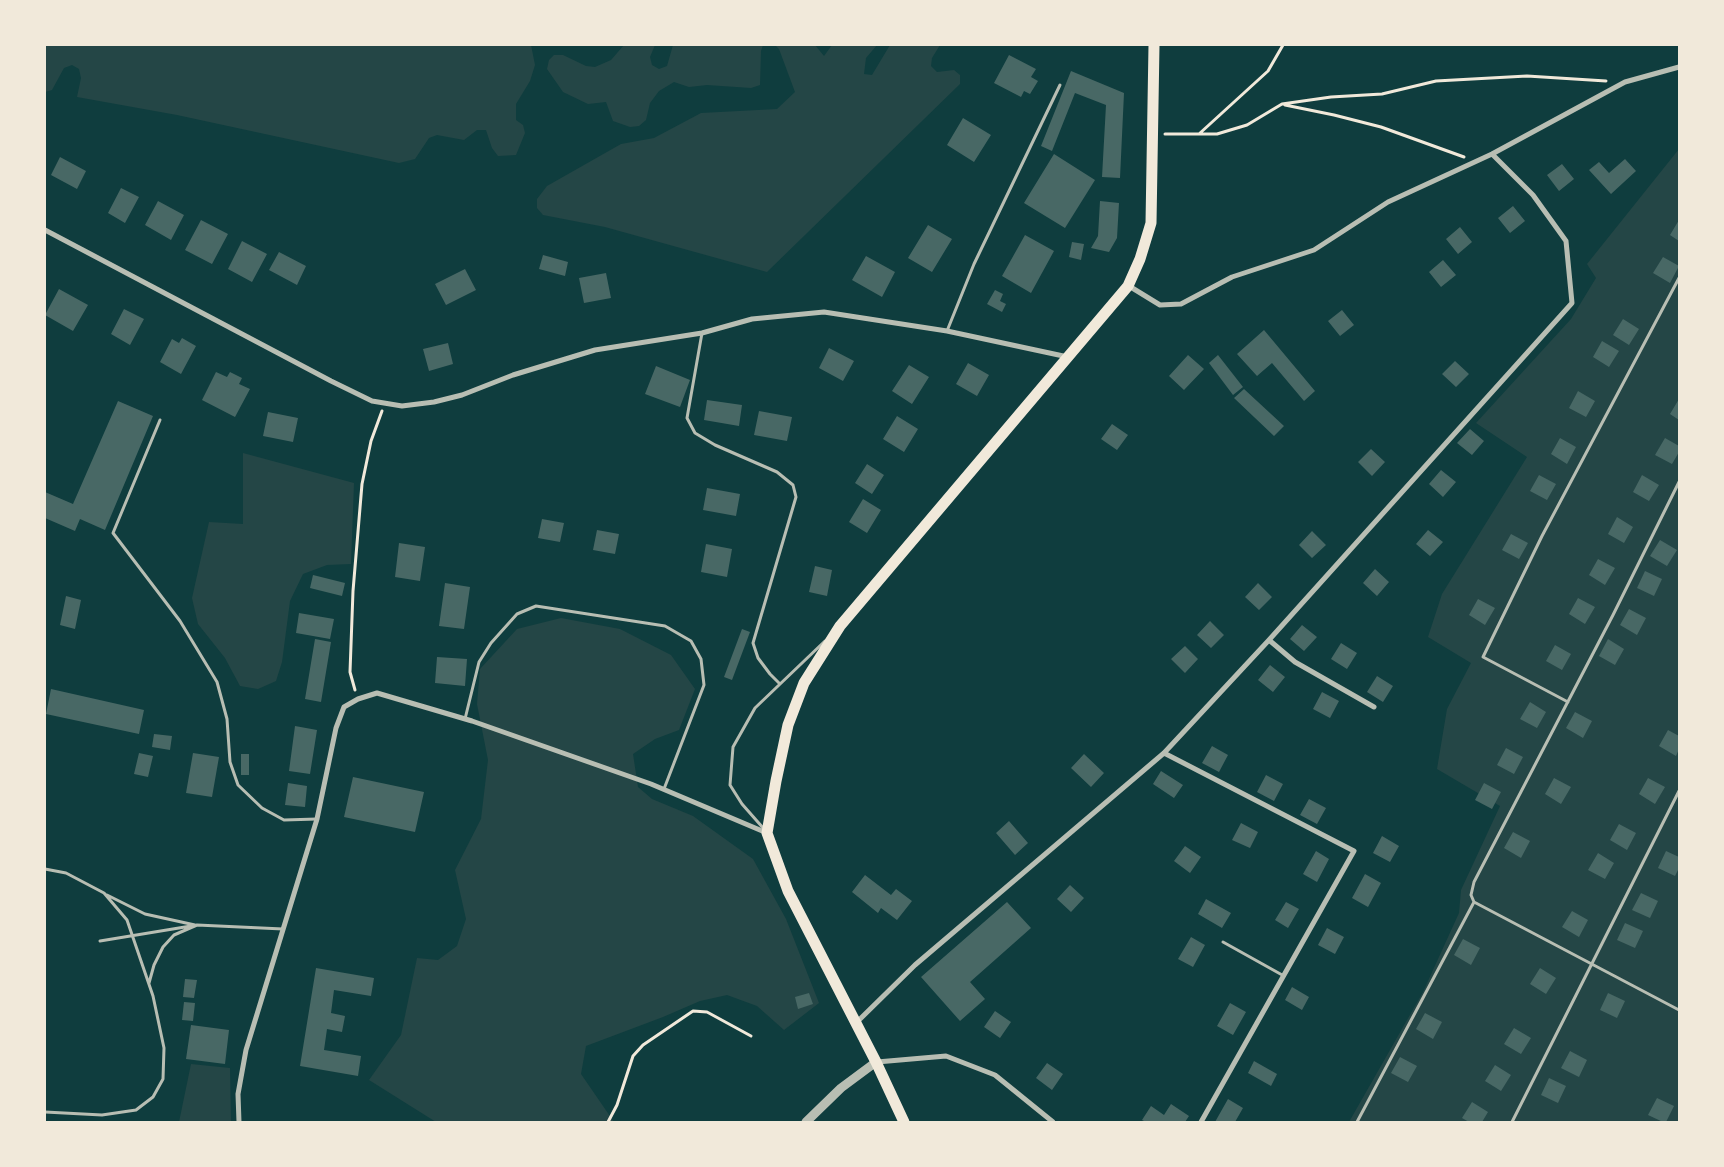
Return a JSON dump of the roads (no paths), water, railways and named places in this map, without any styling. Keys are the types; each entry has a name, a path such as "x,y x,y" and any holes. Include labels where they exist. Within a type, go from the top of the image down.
{"main road":[{"path":"904,1122 876,1062 788,891 768,833 788,725 804,683 840,626 1128,286 1140,259 1151,223 1154,45"}],"street":[{"path":"1128,286 1160,305 1181,304 1232,277 1314,250 1388,202 1492,154 1625,82 1679,67"},
{"path":"856,1024 915,965 1164,753 1269,640 1572,303 1566,241 1534,195 1492,154"},
{"path":"45,230 331,381 372,401 402,406 434,402 462,395 513,375 594,350 702,333 752,318 824,312 947,330 1069,357"},
{"path":"1269,640 1295,662 1374,707"},
{"path":"239,1122 238,1094 246,1050 317,819 336,728 344,708 358,699 377,694 465,719 664,789 768,833"},
{"path":"1164,753 1354,852 1201,1122"},
{"path":"806,1122 841,1088 876,1062 946,1056 995,1075 1053,1122"}],"lane":[{"path":"947,330 974,264 1060,85"},
{"path":"1568,702 1483,657 1542,536 1679,278"},
{"path":"702,333 687,418 695,433 715,445 777,472 793,485 796,497 753,642 758,658 780,684"},
{"path":"160,420 113,533 180,621 217,682 226,719 230,762 238,785 262,808 284,820 317,819"},
{"path":"1679,482 1568,702 1474,882 1471,895 1474,902 1679,1010"},
{"path":"465,719 479,662 492,642 517,614 536,606 665,626 691,641 701,659 704,685 664,789"},
{"path":"768,833 742,804 730,785 733,747 755,708 840,626"},
{"path":"1512,1122 1679,791"},
{"path":"45,869 66,873 145,914 197,925 283,929"},
{"path":"45,1112 102,1115 136,1110 153,1097 163,1079 164,1048 149,984 127,920 104,893"},
{"path":"1357,1122 1474,902"},
{"path":"100,941 197,925"},
{"path":"149,984 154,965 163,947 174,935 197,925"},
{"path":"1223,942 1284,976"}]}
